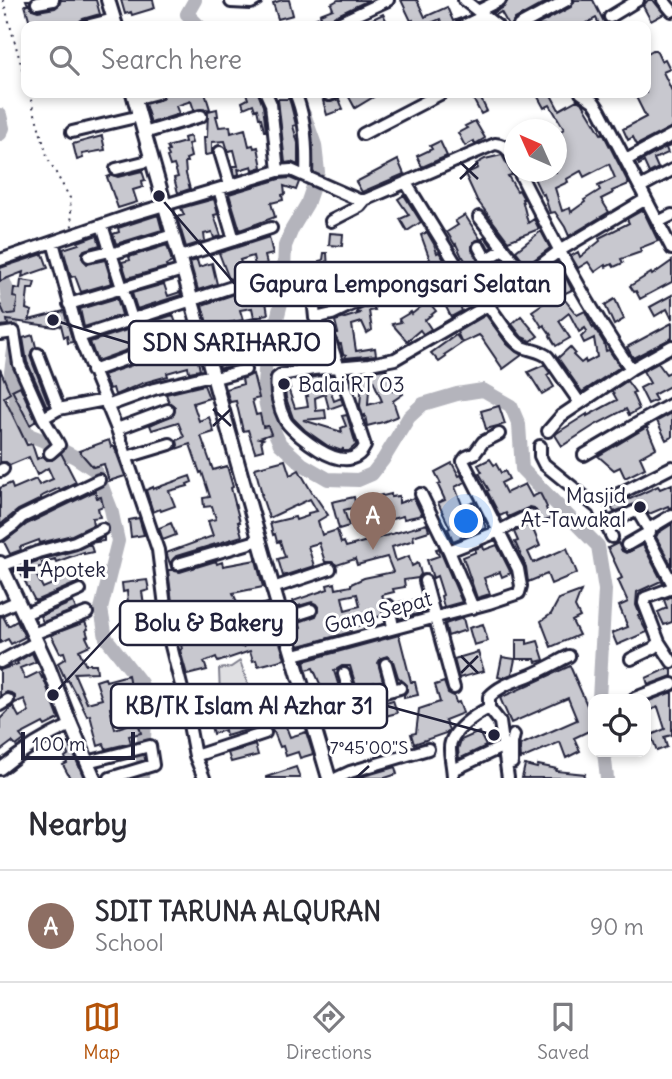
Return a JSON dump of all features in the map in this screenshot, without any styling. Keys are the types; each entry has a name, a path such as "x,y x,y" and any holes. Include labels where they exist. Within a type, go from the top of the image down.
{"main road":[{"path":"108,0 115,21"},
{"path":"134,98 329,778"},
{"path":"1,564 48,666 94,778"}],"street":[{"path":"37,3 53,0"},
{"path":"230,2 251,3 256,0"},
{"path":"343,21 388,0"},
{"path":"464,0 491,21"},
{"path":"470,21 500,0"},
{"path":"528,21 566,0"},
{"path":"610,17 638,0"},
{"path":"663,0 672,11"},
{"path":"268,98 278,171"},
{"path":"297,98 303,123 306,176"},
{"path":"363,134 432,98"},
{"path":"588,98 600,111 671,243"},
{"path":"72,132 139,116"},
{"path":"144,133 201,116"},
{"path":"626,160 672,135"},
{"path":"1,260 164,204 278,171 291,170 359,200 365,200 495,144 504,146"},
{"path":"220,152 233,240"},
{"path":"117,169 152,160"},
{"path":"640,187 672,170"},
{"path":"524,182 604,331 631,369"},
{"path":"406,183 486,306 516,342 548,357 580,403"},
{"path":"312,287 315,318 331,344 339,366 365,446 356,456 341,460 316,449 286,423 277,393 277,377 284,373 339,366 370,364 395,359 486,306 559,251 646,198"},
{"path":"331,221 360,206 365,200"},
{"path":"658,222 672,215"},
{"path":"479,217 526,277"},
{"path":"102,225 122,288 148,351"},
{"path":"69,304 122,288 233,240 271,228"},
{"path":"89,256 111,253 173,235"},
{"path":"53,242 79,337 117,429 158,550 169,638 195,756 204,778"},
{"path":"479,247 488,260 505,249"},
{"path":"79,337 272,274"},
{"path":"315,318 332,314 363,299"},
{"path":"92,371 148,351 255,325"},
{"path":"7,333 43,418 57,440 54,450"},
{"path":"548,431 561,416 631,369 672,346"},
{"path":"38,354 59,409"},
{"path":"43,418 59,409 106,403 203,377 245,370"},
{"path":"584,455 672,404"},
{"path":"117,429 168,410"},
{"path":"498,532 463,461 475,453 483,442 499,434"},
{"path":"127,457 170,444"},
{"path":"540,446 540,456 544,464 598,508 612,537"},
{"path":"607,500 672,467"},
{"path":"0,535 22,517 99,480"},
{"path":"421,494 473,608"},
{"path":"606,524 636,511 650,532 672,586 645,598 644,603 659,642 672,662"},
{"path":"449,551 498,532 530,515"},
{"path":"627,545 672,516"},
{"path":"1,564 75,541 102,529"},
{"name":"Gang Sepat","path":"293,655 473,608 519,593 520,576 498,532"},
{"path":"178,564 260,540"},
{"path":"273,588 330,569"},
{"path":"425,581 453,688"},
{"path":"25,614 80,590"},
{"path":"0,609 18,601"},
{"path":"389,606 393,627"},
{"path":"169,638 228,618 235,620 311,610"},
{"path":"0,662 35,638 87,613"},
{"path":"235,620 241,639"},
{"path":"631,659 654,648 659,642"},
{"path":"508,778 500,722 489,708 489,697 508,683 534,674 569,656"},
{"path":"310,712 397,689 386,664"},
{"path":"344,674 352,700"},
{"path":"646,694 672,684"},
{"path":"489,708 469,721 452,737 449,746 453,774 504,746"},
{"path":"0,769 12,759 71,725"},
{"path":"195,756 265,733"},
{"path":"514,735 514,778"},
{"path":"87,762 150,746 153,765 110,778"},
{"path":"337,778 428,749"}],"path":[{"path":"3,0 21,64"},
{"path":"30,98 48,159 70,198 72,236"}],"shaded area":[{"path":"240,661 256,707 197,724 193,705 220,695 219,669 231,667"}],"building":[{"path":"26,0 30,0 29,5 38,11 55,8 61,0 96,0 100,14 80,21 30,21 25,5 28,5"},
{"path":"121,0 153,0 155,8 132,15 131,12 125,14"},
{"path":"289,0 293,15 278,19 273,3"},
{"path":"338,0 369,0 326,21 310,21 333,9 331,4"},
{"path":"401,0 417,0 425,17 447,7 453,21 440,19 411,21"},
{"path":"508,0 550,0 514,21 506,21 501,12 496,15 493,13 504,7"},
{"path":"575,0 593,0 604,21 598,21 596,18 590,21 544,21 571,7"},
{"path":"648,0 653,0 664,14 651,21 643,6"},
{"path":"383,14 386,21 368,21"},
{"path":"656,50 661,61 665,59 670,69 663,72 672,91 672,127 637,145 633,137 628,140 623,129 646,117 636,98 651,98 651,51"},
{"path":"207,98 210,109 194,110 191,101 176,106 179,114 151,123 145,104 162,99"},
{"path":"260,98 266,131 253,104 244,108 242,102"},
{"path":"350,98 372,98 355,108"},
{"path":"473,98 480,98 487,111 481,114"},
{"path":"539,98 553,98 559,110 577,100 583,104 601,134 603,133 629,184 601,199 609,212 569,236 555,212 550,213 544,194 542,195 536,182 567,182 567,179 567,119 558,119 550,105 544,108","holes":["609,164 615,178 598,186 600,190 571,212 570,208 562,211 555,188 581,171 584,177"]},
{"path":"278,99 289,99 291,105 296,125 293,126 298,143 298,165 285,163"},
{"path":"339,99 343,109 327,115 323,101"},
{"path":"217,109 219,127 230,126 231,133 245,129 249,146 258,147 262,167 253,170 252,166 239,170 238,168 239,174 235,176 233,166 238,166 234,150 228,151 225,141 212,142 212,154 205,155 204,137 207,137 208,111"},
{"path":"475,121 485,138 465,146 458,133"},
{"path":"102,136 105,150 82,154 83,158 77,160 73,144"},
{"path":"190,136 192,143 188,144 191,157 185,162 190,189 178,193 174,178 178,177 174,165 170,166 167,147 185,142 184,138"},
{"path":"440,141 447,156 422,167 417,156 432,149 430,146"},
{"path":"672,144 666,148 668,153 654,159 658,168 649,173 644,162 639,165 638,163"},
{"path":"502,155 504,182 512,182 517,191 519,190 524,199 528,223 534,219 539,229 508,241 477,200 465,174 478,168 476,164"},
{"path":"398,160 404,174 362,192 356,182"},
{"path":"142,171 145,180 142,181 143,187 133,190 137,202 118,208 107,177"},
{"path":"290,178 299,182 296,190 284,186 283,200 271,203 275,217 240,230 229,194"},
{"path":"404,195 421,222 407,231 400,219 409,215 398,199"},
{"path":"214,199 218,214 214,215 221,236 214,238 212,232 204,234 205,241 186,247 177,217 184,215 181,208"},
{"path":"643,210 658,241 640,248 641,252 621,259 623,263 614,267 612,264 606,267 605,265 595,272 588,262 578,268 571,256 578,252 580,257 600,241 599,238 629,223 627,219"},
{"path":"158,215 162,230 116,244 113,234 119,232 118,228"},
{"path":"465,215 481,239 473,242 472,250 479,263 475,266 479,271 474,275 447,232 458,225 455,221"},
{"path":"541,231 550,248 527,265 516,251"},
{"path":"427,232 437,253 439,252 446,263 433,268 421,235"},
{"path":"330,233 343,234 342,246 329,245"},
{"path":"97,235 100,245 84,250 82,258 87,264 105,260 112,283 81,292 75,276 71,277 63,249"},
{"path":"269,237 273,254 265,256 267,264 263,265 263,269 256,271 253,256 240,260 245,275 229,279 219,253"},
{"path":"485,237 492,247 489,249 481,240"},
{"path":"167,245 172,262 166,265 167,267 127,278 122,262 130,260 129,257"},
{"path":"324,253 327,253 328,270 343,266 345,272 333,275 328,307 322,307 320,288 322,269 319,261 323,260"},
{"path":"43,254 48,268 22,277 23,272 0,281 0,268"},
{"path":"197,260 199,267 212,263 217,284 198,290 190,262"},
{"path":"672,261 672,282 640,299 630,286"},
{"path":"554,274 559,281 566,278 572,290 561,295 577,315 585,311 606,351 609,350 620,367 582,392 558,358 570,347 581,363 597,357 594,338 584,343 581,337 587,331 585,328 579,332 569,313 559,321 570,338 556,346 532,311 551,298 541,282"},
{"path":"21,280 35,282 33,289 28,289 26,309 32,311 29,320 64,311 73,342 68,343 61,325 55,327 7,320 8,325 0,326 0,304 5,315 16,313 17,298 13,297 14,288 20,289"},
{"path":"277,280 280,294 265,296 268,314 254,317 252,308 240,310 243,320 208,327 202,305"},
{"path":"164,284 168,296 180,292 181,295 137,309 132,293"},
{"path":"448,286 462,311 451,317 438,291"},
{"path":"672,295 672,319 667,309 655,316 650,307"},
{"path":"117,298 122,315 84,327 80,309"},
{"path":"615,299 624,319 614,325 605,305"},
{"path":"428,301 436,311 425,320 431,329 423,334 420,330 407,341 392,324 401,322 399,319 411,312 412,314"},
{"path":"372,304 375,310 369,311 372,330 367,333 362,322 352,325 356,351 375,348 376,355 345,358 341,344 335,336 335,333 338,333 335,321 361,313 357,311"},
{"path":"173,315 180,334 153,341 148,323"},
{"path":"486,315 507,344 522,355 503,369 479,335 462,343 457,332"},
{"path":"521,316 538,336 531,341 522,337 512,324"},
{"path":"672,323 672,338 633,358 627,347"},
{"path":"133,328 138,346 97,361 90,342"},
{"path":"33,335 36,347 30,356 49,405 47,407 27,362 23,338"},
{"path":"246,335 249,362 220,368 213,343"},
{"path":"456,335 462,343 444,355 446,357 439,362 431,353"},
{"path":"195,347 200,370 189,372 188,367 167,373 168,376 115,395 103,375 150,359"},
{"path":"292,354 310,356 309,362 291,365"},
{"path":"658,363 666,374 672,371 672,385 653,395 656,400 648,404 640,388 650,383 643,371"},
{"path":"544,365 550,373 547,375 554,387 542,394 528,372"},
{"path":"0,369 10,393 4,397 27,445 32,444 37,459 43,456 52,460 61,453 76,482 44,495 18,510 0,525 0,488 11,483 13,489 36,479 39,485 53,479 48,468 37,475 29,457 10,465 0,462"},
{"path":"386,369 393,391 399,388 403,394 393,401 398,416 367,426 360,406 362,380 351,380 349,374","holes":["370,373 382,401 368,405"]},
{"path":"253,374 259,398 252,400 256,415 260,414 263,427 268,426 271,434 259,438 263,439 263,450 255,452 248,430 243,431 236,401 230,402 226,389 243,384 242,379"},
{"path":"333,375 336,383 329,385 334,401 341,398 343,404 329,409 325,394 315,398 316,411 325,410 326,418 303,420 342,432 341,428 346,426 342,416 347,415 356,445 349,451 328,446 305,430 293,418 286,398 284,382 288,382 295,408 308,406 304,380"},
{"path":"627,381 635,392 632,393 639,409 629,415 626,409 562,446 555,435 557,433 587,414 617,400 612,391"},
{"path":"204,385 209,398 193,403 199,421 209,417 214,432 201,436 213,470 227,466 242,536 176,556 171,567 166,553 213,536 208,521 216,519 212,506 204,507 203,498 210,497 190,444 176,449 177,440 184,437 178,422 152,430 150,425 174,414 175,407 166,394"},
{"path":"20,386 36,421 30,425 12,390"},
{"path":"499,406 505,424 486,429 481,411"},
{"path":"672,413 672,437 666,440 657,421"},
{"path":"647,427 656,448 640,457 645,468 625,478 620,467 614,470 598,456"},
{"path":"109,440 111,447 114,446 125,476 109,481 104,464 93,467 79,451"},
{"path":"490,459 501,473 505,471 509,479 501,483 506,493 525,484 532,497 540,493 547,507 550,519 532,527 540,546 528,552 533,563 567,548 577,573 551,584 547,574 528,582 526,567 515,542 518,541 514,532 534,522 537,512 530,507 508,517 506,513 500,516 479,473 482,472 478,465"},
{"path":"285,460 290,475 299,470 328,515 318,521 322,535 337,530 341,543 344,542 346,547 427,524 429,531 413,536 414,540 392,547 396,561 409,556 412,566 418,563 421,574 418,578 404,580 405,587 382,595 383,615 370,620 372,626 366,628 365,624 350,628 351,632 299,646 294,630 301,627 299,622 316,616 319,608 312,602 295,607 293,601 328,589 327,585 335,583 336,589 351,586 364,578 393,572 387,557 357,565 355,559 337,565 325,562 319,543 308,546 314,566 283,576 278,559 285,557 270,523 295,517 296,520 317,511 310,499 269,518 255,468","holes":["357,594 360,606 345,610 342,597"]},
{"path":"452,463 465,482 455,487 463,507 474,502 486,528 453,541 438,503 445,500 435,472"},
{"path":"190,476 192,482 187,484 188,486 169,491 175,506 153,512 146,490"},
{"path":"672,484 672,507 668,506 649,514 637,503 614,512 611,507 658,486 660,489"},
{"path":"95,491 97,498 101,497 103,506 98,508 100,517 92,518 93,525 72,535 40,543 39,540 10,554 4,542 27,524"},
{"path":"391,494 391,497 399,496 399,503 414,498 422,515 404,519 403,516 377,526 374,513 360,516 357,503"},
{"path":"354,497 356,507 344,510 349,526 339,529 332,502"},
{"path":"139,518 144,535 131,537 129,520"},
{"path":"171,523 176,535 163,540 159,528"},
{"path":"672,524 672,566 656,537"},
{"path":"618,543 626,553 643,545 663,583 661,581 637,592 638,616 647,632 617,645 612,633 628,627 619,606 628,602 618,580 622,578 608,548"},
{"path":"90,544 93,552 84,552 56,562 55,559 33,569 43,588 76,574 79,582 35,601 19,570 13,570 77,550"},
{"path":"497,545 511,573 502,577 500,572 484,578 490,594 477,598 463,557 483,546 484,550"},
{"path":"439,548 462,602 444,607 437,576 433,578 427,560 439,556 436,549"},
{"path":"256,560 263,587 233,593 237,602 226,607 227,610 177,627 174,617 185,613 182,608 185,607 184,600 172,602 168,570 172,570 171,567 180,572 216,561 217,564 222,562 223,566"},
{"path":"147,580 149,590 142,592 144,605 135,606 135,602 128,603 127,591 123,592 122,583"},
{"path":"581,591 575,607 580,617 572,621 579,635 551,647 541,621 551,614 559,599"},
{"path":"672,596 672,622 664,625 658,612 667,608 664,600"},
{"path":"420,600 425,612 399,619 396,603"},
{"path":"73,602 76,609 43,622 40,616"},
{"path":"3,616 8,626 17,621 25,637 11,644 8,639 0,643 0,617"},
{"path":"272,617 285,659 258,666 250,651 218,662 216,657 204,662 207,670 187,675 180,650 186,641 222,628 224,634 230,632 233,644 243,647 258,639 255,627 247,630 245,625"},
{"path":"463,618 466,630 448,636 445,624"},
{"path":"85,622 88,629 86,637 90,645 79,650 85,664 96,664 97,672 74,673 87,703 102,699 96,681 128,675 137,701 133,702 135,723 138,722 141,733 129,736 131,743 106,749 104,744 98,746 90,715 87,716 58,663 66,658 64,652 60,653 51,635","holes":["125,705 127,725 115,729 110,708"]},
{"path":"483,624 488,641 474,645 469,628"},
{"path":"399,635 411,682 415,682 418,695 404,698 407,685 398,677 393,661 387,656 381,658 378,663 383,681 356,686 350,666 342,666 334,671 341,693 323,698 313,668 306,670 304,661"},
{"path":"516,640 527,640 527,644 538,641 544,660 536,662 535,659 516,659"},
{"path":"478,652 484,671 459,678 454,659"},
{"path":"32,653 36,662 20,668 25,679 39,672 43,677 59,719 45,726 43,723 20,735 24,740 16,746 12,742 0,751 0,719 13,706 19,717 29,712 24,699 15,703 15,696 11,693 0,696 0,670 18,664 17,662"},
{"path":"502,657 515,659 512,674 502,678 498,677"},
{"path":"570,666 588,707 588,731 574,738 580,751 566,758 560,742 521,759 520,745 577,720 568,698 511,723 500,698"},
{"path":"668,668 672,670 672,676 648,685 646,678"},
{"path":"444,682 448,693 454,696 456,703 459,702 463,713 445,720 449,730 446,733 414,744 411,734 416,733 419,709 440,702 435,685"},
{"path":"672,692 672,735 664,737 667,747 657,751 651,735 665,729 658,707 651,710 651,700"},
{"path":"297,699 300,710 282,716 290,737 306,732 313,754 300,758 298,752 286,756 269,724 274,722 270,709"},
{"path":"393,700 397,713 354,724 324,729 320,717 339,712 340,715"},
{"path":"253,714 257,727 226,736 225,730 213,734 211,726"},
{"path":"479,732 486,746 459,759 461,740"},
{"path":"69,743 84,778 70,778 63,765 67,763 65,757 68,755 64,746"},
{"path":"255,745 258,755 231,762 228,753"},
{"path":"525,765 585,774 584,778 522,778"},
{"path":"296,767 300,778 266,778 266,777"},
{"path":"395,767 397,774 385,778 357,778"}],"waterway":[{"path":"194,21 187,14 195,0"},
{"path":"304,114 315,145 318,172 307,204 285,246 283,295 267,344 264,384 270,422 280,444 302,464 328,479 358,480 372,474 409,417 423,404 483,390 511,406 519,425 522,469 598,546 605,590 599,694"},
{"path":"0,115 3,128 0,134"},
{"path":"0,272 6,287 15,343 12,386 21,423 29,435 75,457 96,471 111,509 118,541 101,609 106,638 141,683 146,700 142,778"},
{"path":"605,757 607,778"}],"place":[{"name":"Gapura Lempongsari Selatan","path":"159,196"},
{"name":"SDN SARIHARJO","path":"53,320"},
{"name":"Balai RT 03","path":"284,384"},
{"name":"Masjid At-Tawakal","path":"640,507"},
{"name":"SDIT TARUNA ALQURAN","path":"373,550"},
{"name":"Apotek","path":"26,569"},
{"name":"Bolu & Bakery","path":"53,695"},
{"name":"KB/TK Islam Al Azhar 31","path":"494,735"}]}
